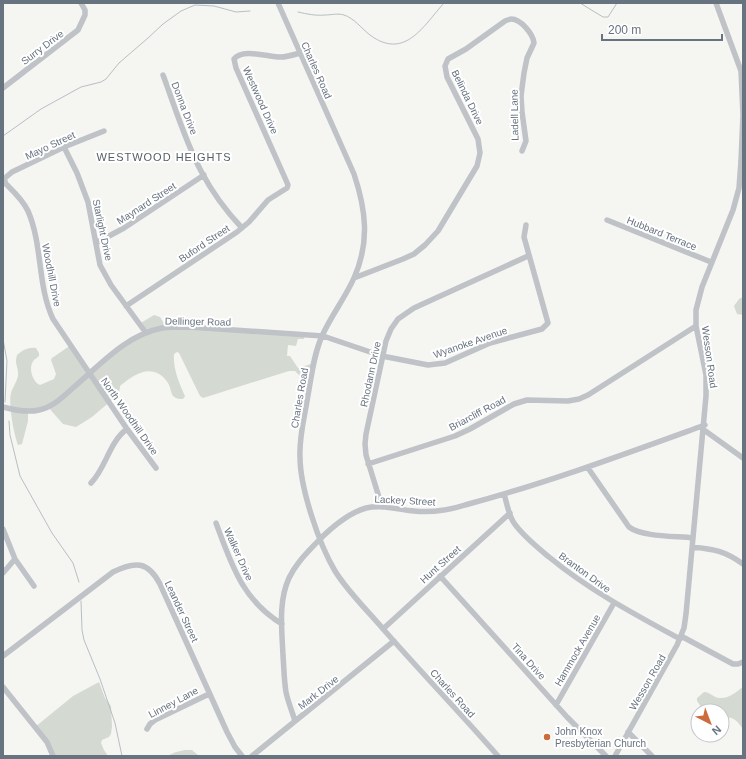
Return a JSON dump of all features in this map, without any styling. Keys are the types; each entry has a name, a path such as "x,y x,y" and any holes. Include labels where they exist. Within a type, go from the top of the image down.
{"street":[{"name":"Surry Drive","path":"3,88 73,35 80,27 85,15 85,10 82,3"},
{"name":"Charles Road","path":"278,3 354,174 363,205 365,228 363,250 354,278 323,336 315,361 302,429 300,457 304,486 320,539 336,572 394,641 498,756"},
{"name":"Wesson Road","path":"615,756 681,637 686,614 706,396 706,375 696,326 698,299 711,262 733,210 738,188 741,161 741,71 716,3"},
{"name":"Ladell Lane","path":"511,19 516,20 531,34 534,43 527,58 524,73 522,112 526,141 522,151"},
{"name":"Belinda Drive","path":"354,278 403,259 420,250 438,231 480,159 480,146 476,132 447,77 445,66 450,57 466,49 505,21 511,19"},
{"name":"Westwood Drive","path":"287,188 288,185 236,68 234,59 243,54 262,54 285,57 300,53"},
{"name":"Donna Drive","path":"162,75 193,154 204,175 228,212 242,228"},
{"name":"Mayo Street","path":"5,178 12,172 104,130"},
{"name":"Starlight Drive","path":"64,147 88,202 100,265 111,285 146,333"},
{"name":"Maynard Street","path":"96,243 124,228 204,175"},
{"name":"Woodhill Drive","path":"5,178 5,183 23,202 28,211 34,231 47,307 53,319 90,374"},
{"name":"Buford Street","path":"126,306 242,228 250,222 268,200 287,188"},
{"name":"Hubbard Terrace","path":"607,220 711,262"},
{"name":"Wyanoke Avenue","path":"323,336 382,356 424,364 440,364 490,343 536,331 548,323 528,256 524,237 526,225"},
{"name":"Rhodann Drive","path":"382,507 368,464 365,444 382,356 391,330 398,319 407,312 528,256"},
{"name":"Briarcliff Road","path":"368,464 455,436 514,404 527,400 568,401 580,399 696,326"},
{"name":"Dellinger Road","path":"3,407 31,411 48,407 63,397 127,343 146,333 167,328 189,327 323,336"},
{"name":"North Woodhill Drive","path":"90,374 127,430 156,468"},
{"path":"704,428 743,458"},
{"name":"Lackey Street","path":"295,721 285,688 282,624 285,588 289,577 302,558 320,539 339,523 358,510 368,508 382,507 413,511 432,511 464,506 588,468 704,428"},
{"path":"91,483 100,473 119,437 127,430"},
{"path":"588,468 633,530 642,533 693,538"},
{"name":"Branton Drive","path":"504,494 510,513 520,530 543,552 577,579 614,603 726,661 741,663"},
{"name":"Hunt Street","path":"383,628 510,513"},
{"name":"Walker Drive","path":"216,523 241,584 255,603 282,624"},
{"path":"3,529 5,540 15,559 34,586"},
{"path":"692,547 721,551 743,564"},
{"path":"3,573 15,559"},
{"name":"Leander Street","path":"3,656 113,572 129,564 137,564 149,569 155,575 227,732 242,756"},
{"name":"Tina Drive","path":"440,576 556,705 606,756"},
{"name":"Hammock Avenue","path":"556,705 614,603"},
{"name":"Mark Drive","path":"252,756 394,641"},
{"path":"3,687 47,742 53,756"},
{"name":"Linney Lane","path":"147,729 155,720 209,694"},
{"path":"628,732 652,756"}],"shaded area":[{"path":"743,297 743,315 737,314 734,306 739,299"},
{"path":"154,315 160,317 167,328 305,334 304,339 298,339 296,346 288,345 287,356 290,356 298,368 311,364 312,376 301,377 295,371 289,371 203,398 200,396 179,353 177,352 174,354 174,365 185,396 183,399 175,398 173,396 170,386 163,377 151,371 144,372 126,381 120,386 119,394 92,417 76,427 63,424 48,407 28,411 28,421 22,444 18,445 13,426 10,401 12,390 18,376 16,361 17,355 26,349 36,348 39,356 32,363 31,369 34,379 40,385 54,379 56,374 51,360 52,358 71,345 90,374 113,353 146,333 139,324"},
{"path":"99,682 105,698 111,706 111,734 109,737 102,740 101,743 108,756 53,756 35,727 73,696"},
{"path":"743,687 743,729 734,719 730,718 730,703 698,703 697,701 697,698 704,692 719,698 732,695"},
{"path":"192,750 199,756 167,756 176,752"}],"waterway":[{"path":"298,12 315,15 337,14 348,16 370,35 382,42 394,44 404,42 413,37 444,3"},
{"path":"580,3 603,17 608,17 617,3"},
{"path":"3,136 41,109 81,87 101,82 106,79 119,63 163,24 181,11 195,5 214,6 236,12 250,11"},
{"path":"3,339 7,361 5,402"},
{"path":"9,421 10,435 20,476 52,533 73,563 79,582"},
{"path":"81,601 82,630 84,640 100,679 115,723 122,756"}],"place":[{"name":"John Knox Presbyterian Church","path":"547,737"}],"district":[{"name":"WESTWOOD HEIGHTS","path":"164,157"}]}
